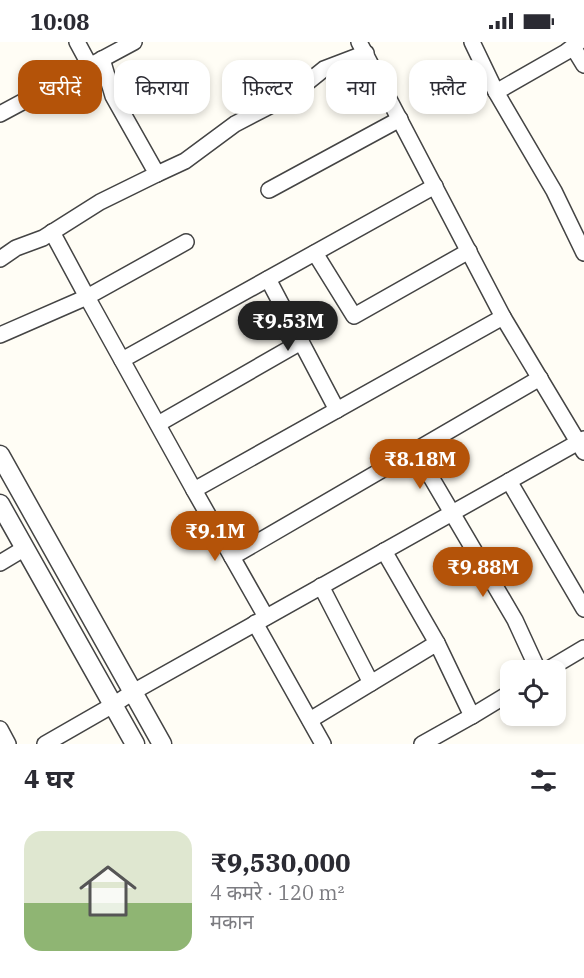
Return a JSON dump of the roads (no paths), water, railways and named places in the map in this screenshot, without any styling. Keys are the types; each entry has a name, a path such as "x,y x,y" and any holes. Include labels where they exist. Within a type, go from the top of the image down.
{"street":[{"path":"77,42 93,60"},
{"path":"101,60 134,42"},
{"path":"472,42 496,92 582,244"},
{"path":"496,92 570,46 584,65"},
{"path":"0,259 16,248 52,232 100,202 185,161 235,124 293,94 324,69 363,48 503,317 582,444 509,481 260,620 45,744"},
{"path":"102,75 157,174"},
{"path":"0,114 18,104"},
{"path":"269,190 400,119"},
{"path":"122,360 435,186"},
{"path":"52,232 232,557 260,620 323,744"},
{"path":"0,335 87,297 186,242"},
{"path":"315,253 354,316 469,251"},
{"path":"268,279 337,410"},
{"path":"194,490 503,317"},
{"path":"158,424 301,342"},
{"path":"232,557 540,378"},
{"path":"416,450 515,620 533,660"},
{"path":"0,455 162,744"},
{"path":"509,481 584,609"},
{"path":"0,504 135,744"},
{"path":"0,563 25,548"},
{"path":"384,551 437,643 472,716"},
{"path":"321,586 371,683"},
{"path":"75,637 96,626"},
{"path":"310,720 437,643"},
{"path":"564,660 584,648"},
{"path":"422,744 500,699"},
{"path":"0,729 8,744"}]}
